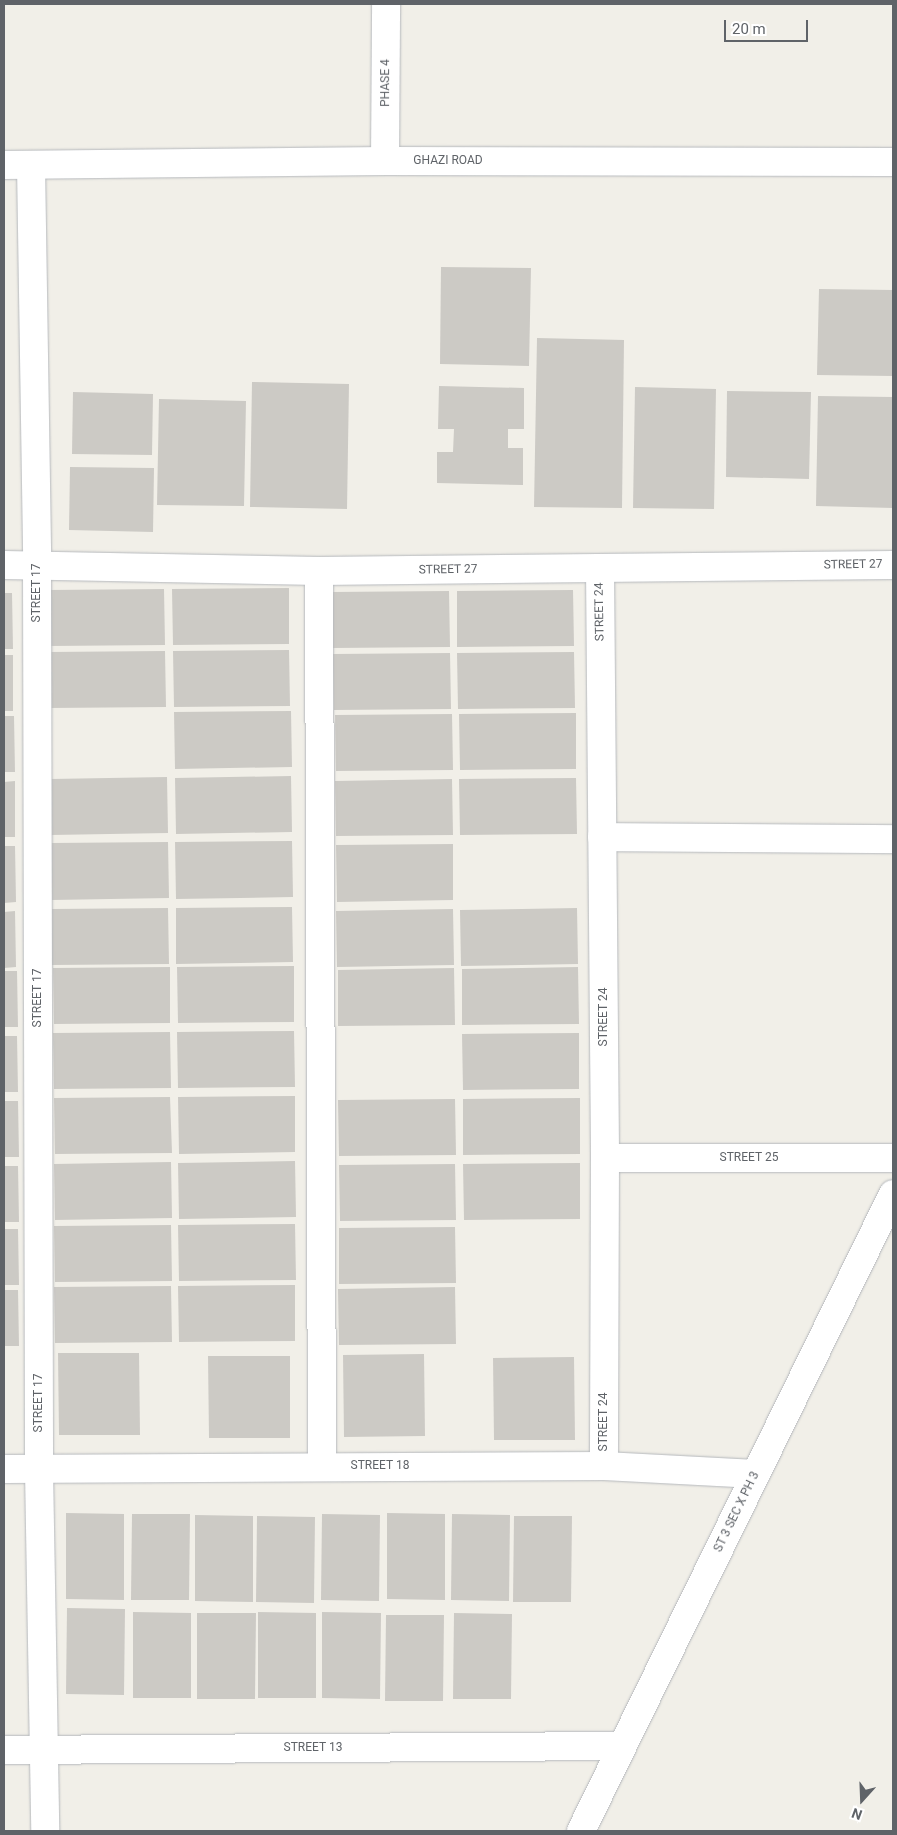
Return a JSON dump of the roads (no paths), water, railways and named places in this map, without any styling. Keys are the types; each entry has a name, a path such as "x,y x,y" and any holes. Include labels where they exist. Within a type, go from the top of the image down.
{"street":[{"name":"PHASE 4","path":"385,161 386,4"},
{"name":"GHAZI ROAD","path":"4,165 385,161 893,162"},
{"name":"STREET 17","path":"31,165 37,564 39,1470 44,1831"},
{"name":"STREET 27","path":"4,565 37,564 319,571 893,565"},
{"name":"STREET 24","path":"600,568 605,1158 604,1466"},
{"path":"319,571 322,1466"},
{"path":"602,837 893,839"},
{"name":"STREET 25","path":"605,1158 893,1158"},
{"name":"ST 3 SEC X PH 3","path":"581,1831 893,1194"},
{"name":"STREET 18","path":"4,1469 604,1466 756,1474"},
{"name":"STREET 13","path":"4,1750 621,1746"}]}
